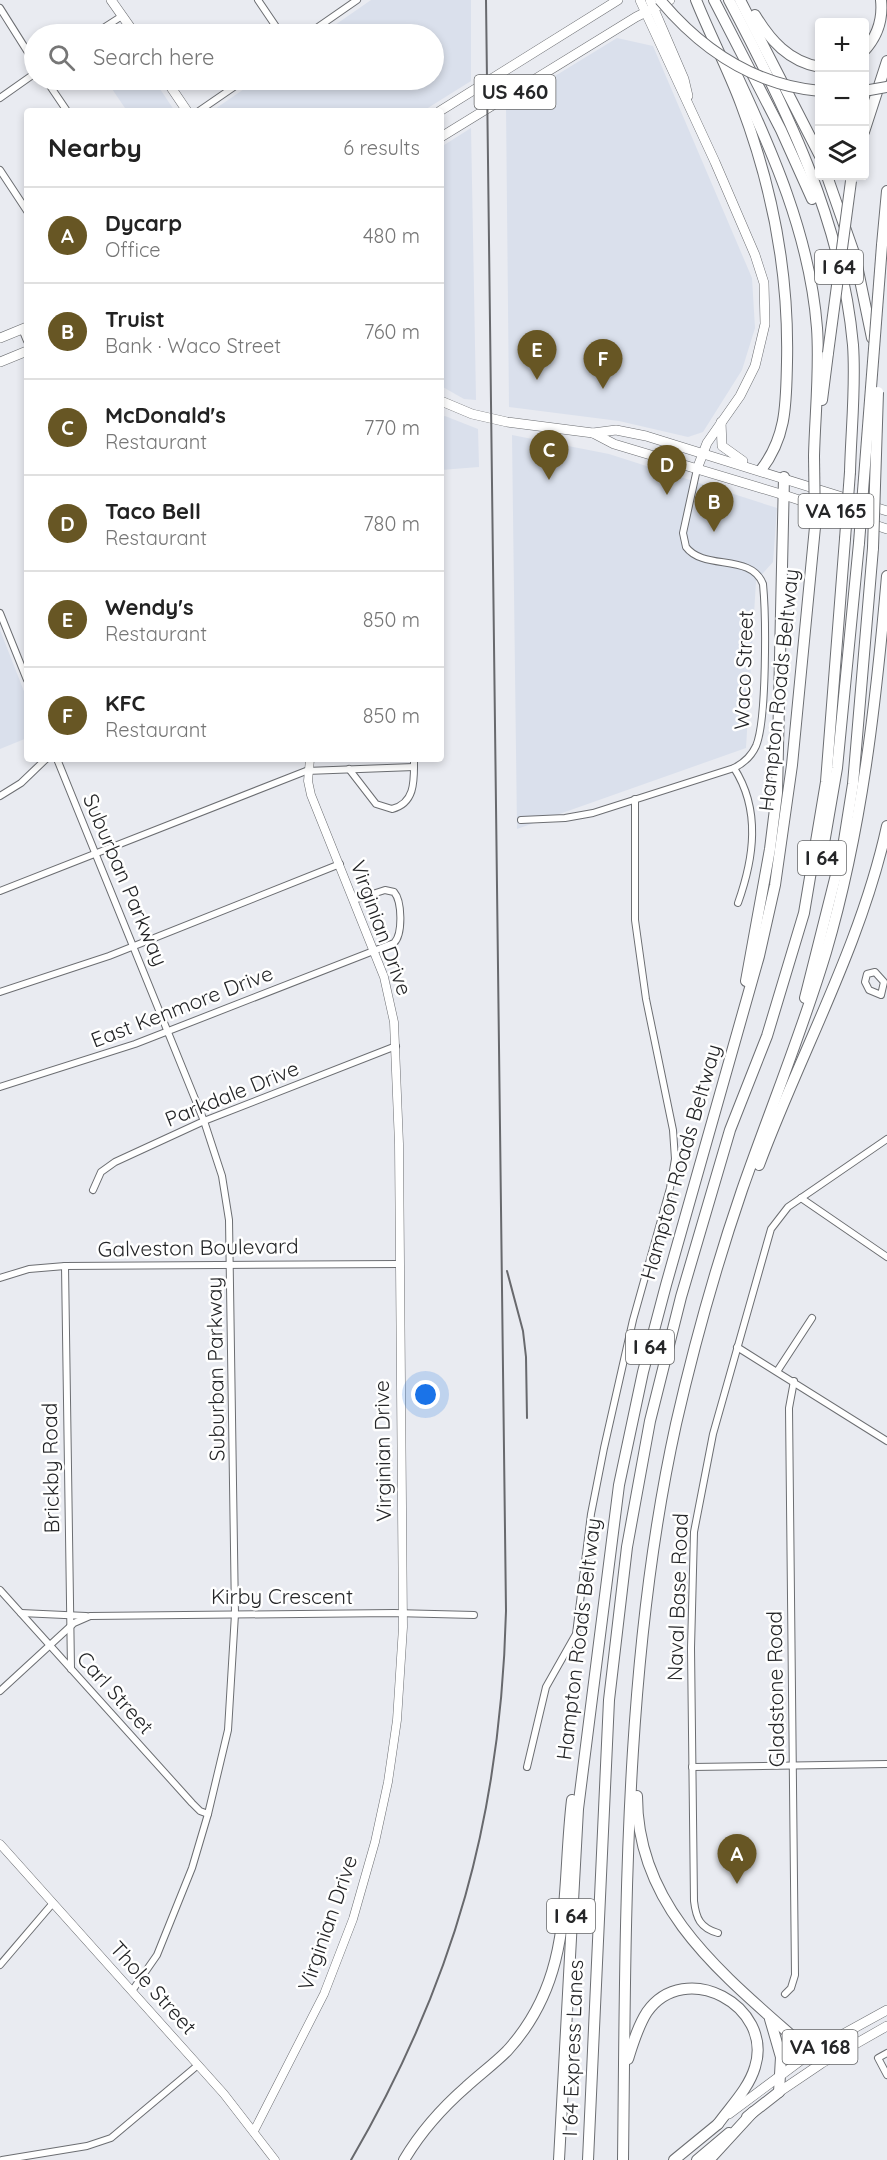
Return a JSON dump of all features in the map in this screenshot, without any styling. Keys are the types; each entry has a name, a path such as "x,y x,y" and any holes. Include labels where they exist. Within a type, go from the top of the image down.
{"highway":[{"path":"697,0 775,161 807,265 817,330 817,458"},
{"path":"714,0 781,130 838,254"},
{"path":"747,0 761,24 781,49 802,64 815,66"},
{"path":"869,44 876,34 881,17 881,0"},
{"path":"655,2 694,38 729,62 778,82 815,89"},
{"path":"735,2 815,149"},
{"path":"723,1158 730,1130 767,1036 804,913 810,883 826,782 845,539 850,472 852,344 838,254 789,118 735,2"},
{"path":"709,22 762,165 783,271 787,348 786,418 761,470"},
{"path":"866,126 887,62"},
{"path":"869,90 887,87"},
{"path":"798,1034 809,975 834,890 845,837 858,738 878,475 878,392 872,332 841,211 829,180"},
{"name":"I 64","path":"817,458 828,353 852,180"},
{"name":"I 64","path":"723,1158 782,1005 817,880 837,768 859,543 886,195"},
{"name":"Hampton Roads Beltway","path":"559,2160 578,1809 593,1673 619,1485 643,1372 766,929 783,840 815,527 817,458"},
{"path":"739,1028 777,793 784,477"},
{"name":"I 64","path":"624,2160 628,1826 635,1719 658,1526 676,1426 691,1361 723,1247 829,940 862,801 873,728 887,576"},
{"path":"691,1361 763,1153 861,916 887,826"},
{"name":"I 64 Express Lanes","path":"588,2160 609,1700 627,1547 650,1421 665,1357 723,1158"},
{"path":"404,2160 439,2113 491,2066 520,2035 534,2016 550,1982 562,1937 569,1824 583,1704 593,1673"},
{"path":"635,1719 637,1821 652,1878 675,1918 690,1938 767,2014 798,2039 832,2040"},
{"path":"625,2070 647,2012 661,1999 678,1991 699,1989 730,2000 753,2025 758,2056 747,2086 718,2124"},
{"path":"767,2014 774,2028 781,2057 779,2092"},
{"name":"VA 168","path":"697,2160 779,2092"},
{"path":"710,2160 753,2112"},
{"name":"VA 168","path":"674,2160 718,2124"}],"main road":[{"path":"111,0 128,24"},
{"name":"US 460","path":"444,109 618,0"},
{"path":"640,0 690,104 755,255 764,283 765,324 760,350 748,381 702,453 697,469"},
{"name":"US 460","path":"444,135 645,12 655,2 670,0"},
{"path":"655,2 684,79 690,104"},
{"path":"173,90 185,108"},
{"path":"0,338 24,328"},
{"path":"0,362 24,352"},
{"name":"VA 165","path":"444,402 491,419 593,433 616,430 761,470 887,510"},
{"path":"721,422 722,446 731,455 761,470"},
{"name":"VA 165","path":"593,433 614,444 784,495 887,529"},
{"name":"VA 168","path":"718,2124 781,2074 832,2040 887,2010"},
{"name":"VA 168","path":"779,2092 822,2063 887,2026"}],"street":[{"path":"258,0 274,24"},
{"path":"322,24 357,0"},
{"path":"0,8 24,46"},
{"path":"110,24 122,16"},
{"path":"0,98 24,81"},
{"path":"53,90 65,108"},
{"path":"203,108 229,90"},
{"path":"0,170 24,206"},
{"name":"Waco Street","path":"521,820 587,814 734,768 750,756 758,738 763,663 763,584 761,577 752,569 698,557 686,547 683,533 697,469"},
{"path":"0,613 24,673"},
{"path":"0,796 21,783 43,762"},
{"name":"Suburban Parkway","path":"58,762 170,1031 218,1159 227,1201 231,1265 236,1614 228,1730 208,1814 192,1868 157,1955 132,1991"},
{"name":"Virginian Drive","path":"254,2130 324,1994 353,1919 372,1853 388,1782 397,1720 403,1613 396,1046 389,994 340,864 311,795 310,762"},
{"path":"350,769 376,804 392,809 404,804 408,799 414,784 414,762"},
{"path":"0,891 309,770 414,767"},
{"path":"734,768 746,787 753,821 750,869 738,903"},
{"path":"527,1767 546,1687 560,1668 576,1634 591,1514 604,1448 632,1326 670,1188 675,1159 673,1130 646,999 636,930 635,799"},
{"path":"0,992 135,946 340,864"},
{"name":"East Kenmore Drive","path":"0,1087 30,1080 170,1031 374,952 398,939 397,895 385,890 354,900"},
{"name":"Parkdale Drive","path":"93,1190 101,1173 115,1162 204,1120 396,1046"},
{"path":"887,1139 801,1198 887,1257"},
{"name":"Naval Base Road","path":"717,1933 702,1926 696,1915 691,1619 694,1532 713,1434 763,1251 773,1225 782,1213 801,1198"},
{"name":"Galveston Boulevard","path":"0,1278 29,1269 65,1266 399,1264"},
{"name":"Brickby Road","path":"65,1266 71,1669"},
{"path":"778,1370 812,1318"},
{"path":"737,1347 778,1370 887,1442"},
{"name":"Gladstone Road","path":"785,1994 795,1975 789,1408 794,1381"},
{"name":"Carl Street","path":"0,1590 192,1803 200,1811 208,1814"},
{"name":"Kirby Crescent","path":"21,1613 69,1616 403,1613 474,1615"},
{"name":"Kirby Crescent","path":"0,1691 69,1628 90,1616"},
{"path":"692,1767 887,1764"},
{"name":"Thole Street","path":"0,1844 198,2065 254,2130 275,2160"},
{"path":"0,1965 53,1903"},
{"path":"887,2053 878,2058 887,2075"},
{"path":"2,2160 87,2146 111,2138 198,2065"}],"shaded area":[{"path":"371,0 471,0 471,81 428,108 216,108 242,90 444,90 444,24 336,24"},
{"path":"617,38 653,46 752,278 755,328 742,370 703,432 688,437 619,421 509,407 506,106"},
{"path":"113,90 161,90 173,108 125,108"},
{"path":"471,128 476,400 464,399 444,388 444,145"},
{"path":"444,416 478,429 479,467 444,470"},
{"path":"512,435 609,454 777,508 773,562 756,581 746,748 517,829"},
{"path":"0,630 24,691 24,739 0,749"}],"railway":[{"path":"351,2160 387,2094 418,2028 444,1963 465,1896 482,1828 494,1758 502,1686 506,1611 486,0"},
{"path":"507,1271 523,1331 526,1357 527,1418"}],"place":[{"name":"Wendy's","path":"537,380"},
{"name":"KFC","path":"603,389"},
{"name":"McDonald's","path":"549,480"},
{"name":"Taco Bell","path":"667,495"},
{"name":"Truist","path":"714,532"},
{"name":"Dycarp","path":"737,1884"}]}
